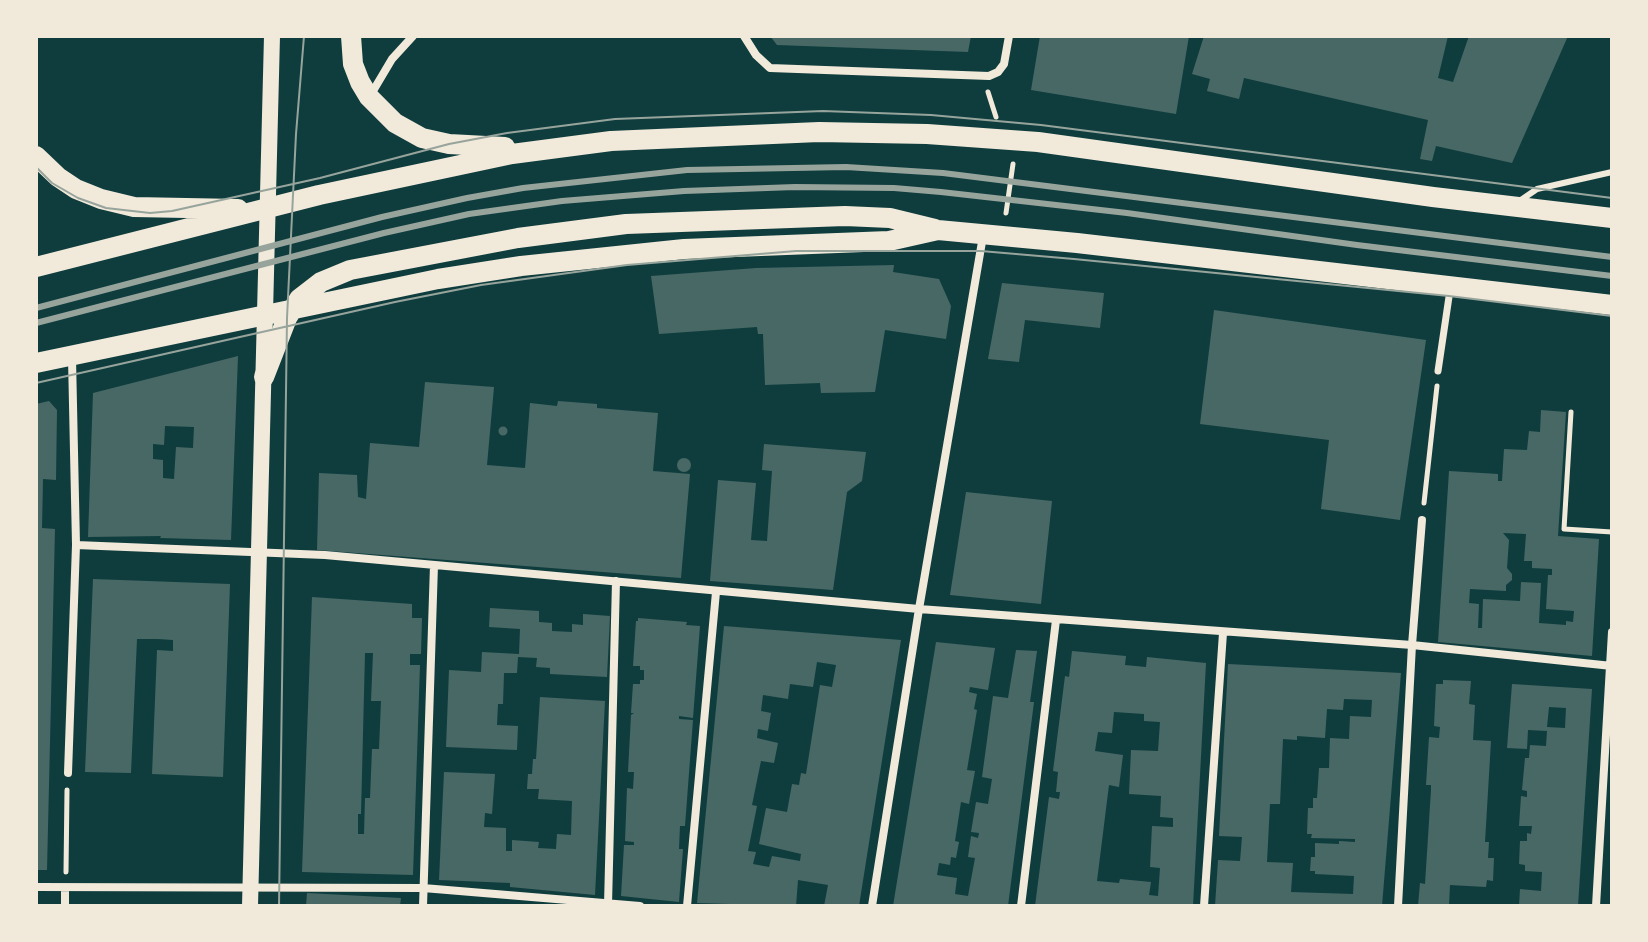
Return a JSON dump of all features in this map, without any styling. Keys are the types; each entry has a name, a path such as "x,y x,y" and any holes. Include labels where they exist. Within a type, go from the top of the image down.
{"main road":[{"path":"250,898 272,36"},
{"path":"351,36 353,64 369,97 395,123 422,138 449,144 553,148"},
{"path":"36,267 261,210 512,154 669,137 819,132 960,135 1038,142 1612,218"},
{"path":"36,156 76,189 134,207 261,210"},
{"path":"264,377 292,309 309,290 334,275 518,238 656,222 845,216 890,218 938,230 1612,305"},
{"path":"36,363 72,353 438,279 521,266 684,249 889,241 938,230"}],"street":[{"path":"369,97 392,59 413,36"},
{"path":"744,36 756,55 770,68 989,76 998,72 1004,64 1009,36"},
{"path":"872,906 983,235"},
{"path":"1438,371 1450,286"},
{"path":"68,773 76,545 72,353"},
{"path":"1398,906 1422,520"},
{"path":"76,545 299,553 919,609 1412,645 1610,666"},
{"path":"423,906 434,565"},
{"path":"608,904 616,581"},
{"path":"687,906 716,592"},
{"path":"1021,906 1056,620"},
{"path":"1596,906 1612,632"},
{"path":"1204,906 1223,633"},
{"path":"36,887 250,898 423,888 640,906"},
{"path":"65,889 65,906"}],"lane":[{"path":"1511,206 1537,189 1612,172"}],"path":[{"path":"1422,520 1438,371"},
{"path":"1571,412 1564,529 1612,532"},
{"path":"65,889 68,773"}],"building":[{"path":"770,36 971,36 968,52 777,45"},
{"path":"1040,36 1189,36 1176,114 1031,90"},
{"path":"1204,36 1448,36 1438,78 1453,82 1469,36 1568,36 1512,163 1436,146 1432,161 1420,159 1428,120 1244,78 1239,99 1207,91 1210,79 1192,74"},
{"path":"894,265 893,272 939,279 951,306 946,339 885,330 875,392 821,393 820,383 765,385 763,334 758,334 757,327 659,334 651,276 756,268"},
{"path":"1002,283 1104,293 1100,328 1025,320 1019,362 988,359"},
{"path":"1214,310 1426,340 1400,520 1321,509 1329,440 1200,424"},
{"path":"238,356 231,540 161,536 88,537 93,393","holes":["165,426 194,427 193,448 176,447 174,479 163,478 163,460 153,459 153,444 164,445"]},
{"path":"425,382 494,387 487,465 525,468 530,403 557,406 558,401 597,404 597,408 658,413 653,471 690,474 681,578 317,550 319,473 357,475 358,497 366,499 370,443 419,447"},
{"path":"49,401 57,410 56,480 43,479 42,528 55,529 47,870 36,870 36,404"},
{"path":"1541,410 1566,412 1558,536 1599,539 1592,656 1438,642 1449,471 1498,474 1498,481 1502,481 1504,449 1527,450 1529,431 1540,432","holes":["1503,533 1526,534 1524,561 1532,561 1532,568 1552,569 1552,575 1548,575 1546,609 1574,611 1573,622 1566,621 1566,625 1539,623 1541,583 1521,582 1520,601 1483,599 1482,628 1478,628 1479,604 1469,603 1470,589 1506,591 1512,574 1507,568 1509,540"]},
{"path":"503,427 507,431 503,435 499,431"},
{"path":"764,444 866,452 862,481 847,492 833,590 710,581 718,480 756,483 751,540 767,541 772,471 762,470"},
{"path":"684,458 691,465 684,472 677,465"},
{"path":"966,492 1052,501 1041,604 950,595"},
{"path":"93,579 230,584 223,777 152,774 157,650 173,651 173,640 158,639 137,639 131,773 85,772"},
{"path":"312,597 412,604 412,618 422,618 421,654 410,654 410,665 420,665 413,875 302,872","holes":["365,653 373,653 371,701 381,701 379,749 372,749 370,798 365,798 364,834 358,834"]},
{"path":"490,608 539,611 539,622 552,623 552,631 572,632 572,624 583,625 583,614 610,616 607,677 550,674 550,668 536,667 537,658 518,657 517,673 504,673 503,704 498,704 497,725 518,726 517,750 446,747 449,670 481,672 482,652 519,654 520,629 489,627"},
{"path":"638,618 700,626 693,718 679,716 679,719 693,720 685,826 680,826 679,849 683,849 679,902 621,896 624,845 634,845 634,842 625,841 627,788 633,789 634,772 628,772 631,715 634,713 631,713 633,684 644,680 644,670 633,666"},
{"path":"724,626 901,640 859,906 824,906 828,885 798,880 796,906 697,903","holes":["817,662 836,665 832,687 820,685 806,774 801,773 799,785 792,784 787,812 766,808 759,844 801,854 800,861 772,856 769,867 753,864 756,852 748,851 757,806 752,805 761,761 774,763 778,743 757,738 758,729 768,731 771,713 761,711 763,695 788,699 790,684 813,687"]},
{"path":"936,642 995,648 988,690 970,687 969,692 977,694 974,709 977,710 967,770 975,771 969,804 961,802 955,841 959,842 956,858 951,857 950,865 939,863 937,875 957,878 955,894 968,896 975,858 968,857 971,836 978,838 979,833 971,832 976,802 988,804 992,779 982,777 993,696 1008,698 1016,650 1037,651 1030,702 1034,702 1008,906 893,906"},
{"path":"1072,651 1126,656 1125,665 1146,667 1147,657 1206,663 1193,906 1035,906 1049,797 1059,799 1060,792 1056,792 1058,772 1053,771 1065,676 1069,677","holes":["1114,712 1144,714 1144,721 1160,722 1158,751 1131,750 1129,794 1161,796 1160,817 1173,818 1173,827 1152,826 1150,867 1160,868 1158,896 1149,895 1151,882 1120,879 1119,883 1097,881 1109,785 1119,787 1123,755 1095,751 1098,732 1112,733"]},
{"path":"1228,664 1401,673 1382,906 1215,906 1218,860 1240,861 1242,837 1219,836","holes":["1344,699 1372,700 1371,717 1350,716 1349,739 1330,738 1329,768 1319,768 1317,798 1313,798 1313,808 1308,808 1307,834 1312,834 1311,838 1355,839 1355,842 1339,841 1339,844 1315,843 1315,857 1311,857 1310,871 1315,871 1315,874 1354,876 1353,894 1291,892 1293,863 1267,862 1270,804 1280,804 1283,739 1297,740 1297,736 1325,738 1327,709 1343,710"]},
{"path":"1443,680 1471,681 1469,704 1475,705 1473,740 1491,741 1485,842 1489,842 1488,858 1494,858 1493,881 1487,880 1486,887 1450,885 1449,906 1418,906 1420,883 1425,884 1431,790 1431,785 1426,785 1429,737 1439,738 1440,727 1434,726 1436,684 1443,684"},
{"path":"1512,684 1592,689 1578,906 1519,906 1520,889 1541,891 1542,872 1525,871 1525,865 1519,864 1520,841 1527,841 1527,833 1531,834 1532,826 1519,826 1521,796 1527,797 1527,791 1522,790 1525,758 1529,758 1530,745 1546,746 1547,731 1528,730 1527,749 1507,748","holes":["1549,707 1566,708 1565,728 1547,727"]},
{"path":"540,697 605,701 595,895 510,887 510,883 439,880 444,772 495,774 492,814 485,813 484,827 506,828 506,851 512,851 512,840 539,842 538,848 556,849 557,834 571,835 572,801 538,799 539,789 527,789 528,774 532,774 533,759 536,759"},
{"path":"307,893 401,898 400,906 306,906"}],"tram line":[{"path":"279,906 287,318 304,36"},
{"path":"36,167 52,183 78,198 106,208 150,213 172,211 320,178 449,144 507,133 615,119 823,111 931,115 1041,125 1612,198"},
{"path":"36,383 481,285 627,265 796,251 981,251 1449,296 1612,316"}],"railway":[{"path":"36,308 382,217 467,198 523,188 687,170 846,167 943,173 1612,257"},
{"path":"36,323 469,214 562,201 684,191 795,187 941,192 1612,276"}]}
